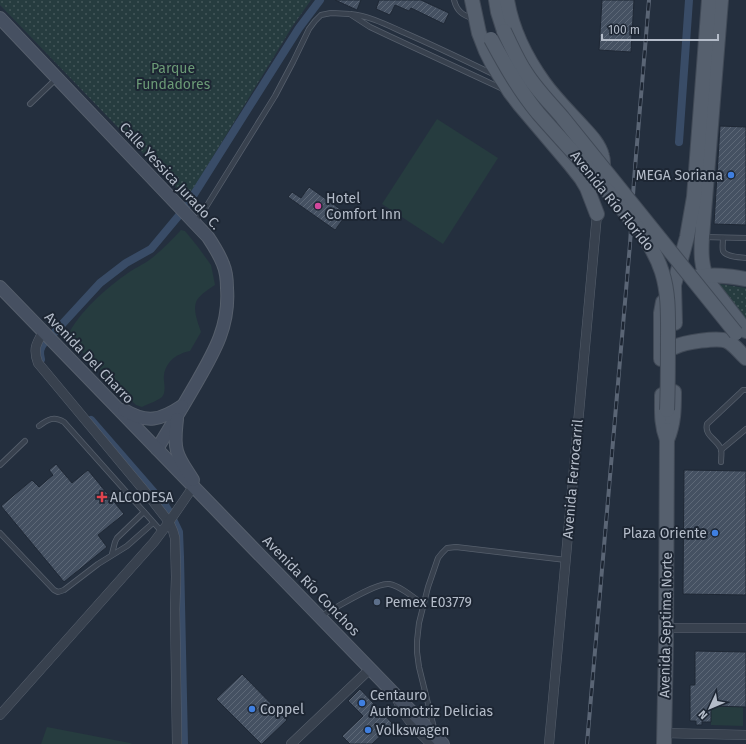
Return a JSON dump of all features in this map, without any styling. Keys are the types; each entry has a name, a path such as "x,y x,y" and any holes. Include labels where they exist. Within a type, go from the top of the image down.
{"main road":[{"path":"472,0 479,33 486,51 500,77 510,92 581,178 587,188 597,214"},
{"name":"Avenida Río Florido","path":"480,0 491,39 504,65 538,112 642,233 658,259 667,292 667,410"},
{"name":"Avenida Río Florido","path":"496,0 504,31 518,59 536,87 741,332"},
{"path":"507,0 514,27 532,65 545,84 591,137 601,152 603,163 597,214"},
{"path":"667,440 673,419 675,347 674,284 691,220 694,197 709,0"},
{"path":"721,0 702,237 702,262 705,276 741,332 746,345"},
{"name":"Calle Yessica Jurado C.","path":"0,18 208,237 223,264 228,294 224,325 206,366 157,450"},
{"path":"570,164 582,165 588,163 593,152 591,137"},
{"path":"667,440 663,430 662,420 661,313 664,300 674,284 690,279 705,276 725,276 746,279"},
{"name":"Avenida Del Charro","path":"0,287 157,450"},
{"path":"675,347 678,345 696,342 725,340 733,345 746,358"},
{"path":"114,404 137,417 149,419 163,417 184,405"},
{"name":"Avenida Septima Norte","path":"664,739 667,410"},
{"path":"177,416 175,437 177,451 197,491"},
{"name":"Avenida Río Conchos","path":"157,450 395,694 437,742"}],"street":[{"name":"Avenida Ferrocarril","path":"549,744 597,214"},
{"path":"43,332 35,347 38,363 152,500 171,519 175,546 176,577 177,744"},
{"path":"0,715 140,558 171,519 197,491"},
{"path":"666,628 746,628"},
{"path":"291,744 370,669"},
{"path":"664,739 746,735"}],"lane":[{"path":"454,0 455,6 460,12 476,20"},
{"path":"187,215 206,207 275,96 309,29 321,16 332,13 350,14 374,20 428,43 500,77"},
{"path":"350,14 370,27 510,92"},
{"path":"389,36 393,28"},
{"path":"424,53 428,43"},
{"path":"458,69 462,60"},
{"path":"30,104 57,78"},
{"path":"702,237 746,238"},
{"path":"723,238 723,251 725,254 729,256 746,258"},
{"path":"721,462 721,450 708,433 706,427 707,424 743,390 746,390"},
{"path":"39,426 48,420 55,418 64,422 162,532"},
{"path":"721,450 746,429"},
{"path":"0,465 25,441"},
{"path":"112,554 117,538 144,512"},
{"path":"0,533 56,592 64,590 112,554 127,546 153,523"},
{"path":"437,742 419,667 417,641 428,587 438,558 442,552 447,548 456,547 566,560"},
{"path":"320,617 364,592 384,584 400,588 424,605"}],"green space":[{"name":"Parque Fundadores","path":"0,0 311,0 292,27 187,199 0,5"},
{"path":"437,119 498,158 443,244 382,204"},
{"path":"181,230 185,231 211,265 215,285 197,300 195,308 196,316 201,332 190,351 173,358 167,366 164,375 165,389 162,397 142,407 136,405 67,337 78,319 93,302 128,273 152,258"},
{"path":"713,283 746,288 746,325"},
{"path":"711,706 743,707 743,726 711,725"},
{"path":"47,727 130,743 132,744 41,744"}],"building":[{"path":"335,0 361,0 357,10"},
{"path":"379,0 421,0 449,13 444,24 411,8 409,11 395,5 390,15 376,9"},
{"path":"602,0 634,0 631,52 599,50"},
{"name":"MEGA Soriana","path":"720,126 746,127 746,225 714,224"},
{"name":"Hotel Comfort Inn","path":"309,187 347,214 335,230 288,197 292,192 301,198"},
{"name":"ALCODESA","path":"56,464 72,483 88,470 124,514 98,535 107,547 64,582 1,506 32,480 39,487 53,475 49,470"},
{"name":"Plaza Oriente","path":"684,470 746,471 746,595 683,594"},
{"path":"695,651 746,652 746,707 711,706 711,722 702,722 702,725 696,725 696,721 690,721 690,685 695,685"},
{"name":"Coppel","path":"242,674 287,720 262,744 216,699"},
{"name":"Volkswagen","path":"360,689 393,724 372,744 350,744 342,736 363,716 348,701"}],"waterway":[{"path":"54,333 100,283 126,263 151,249 186,207 299,28 320,0"},
{"path":"679,142 689,0"},
{"path":"41,359 40,350 44,343"},
{"path":"91,420 165,505 179,532 184,744"}],"railway":[{"path":"587,744 630,244 649,0"}],"place":[{"name":"MEGA Soriana","path":"731,175"},
{"name":"Hotel Comfort Inn","path":"318,206"},
{"name":"ALCODESA","path":"102,497"},
{"name":"Plaza Oriente","path":"715,533"},
{"name":"Pemex E03779","path":"377,602"},
{"name":"Centauro Automotriz Delicias","path":"362,703"},
{"name":"Coppel","path":"252,709"},
{"name":"Volkswagen","path":"368,730"}]}
